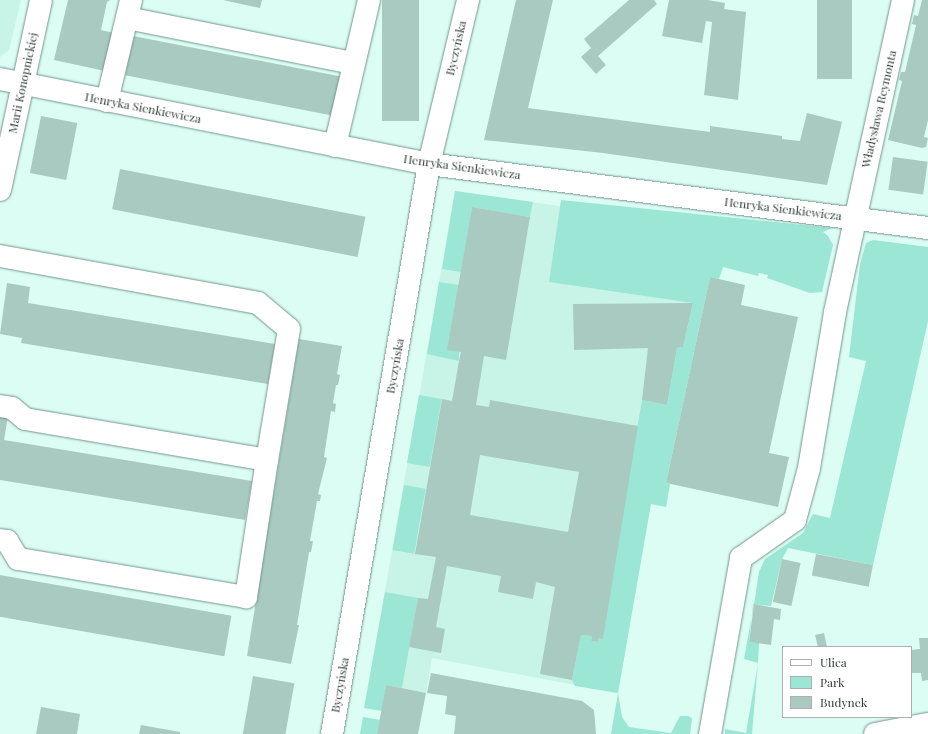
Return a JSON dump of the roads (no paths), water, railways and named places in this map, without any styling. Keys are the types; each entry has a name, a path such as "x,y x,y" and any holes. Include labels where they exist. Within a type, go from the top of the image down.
{"street":[{"name":"Marii Konopnickiej","path":"0,190 41,0"},
{"path":"335,146 353,63 369,0"},
{"name":"Byczyńska","path":"332,734 430,164 468,0"},
{"name":"Władysława Reymonta","path":"710,734 741,558 795,520 809,468 835,312 903,0"},
{"path":"107,101 129,9 353,63"},
{"name":"Henryka Sienkiewicza","path":"0,79 430,164 928,228"},
{"path":"0,256 258,303 289,329 246,597 18,559 7,541 0,540"},
{"path":"0,406 12,408 25,419 267,460"},
{"path":"874,734 928,724"}]}
